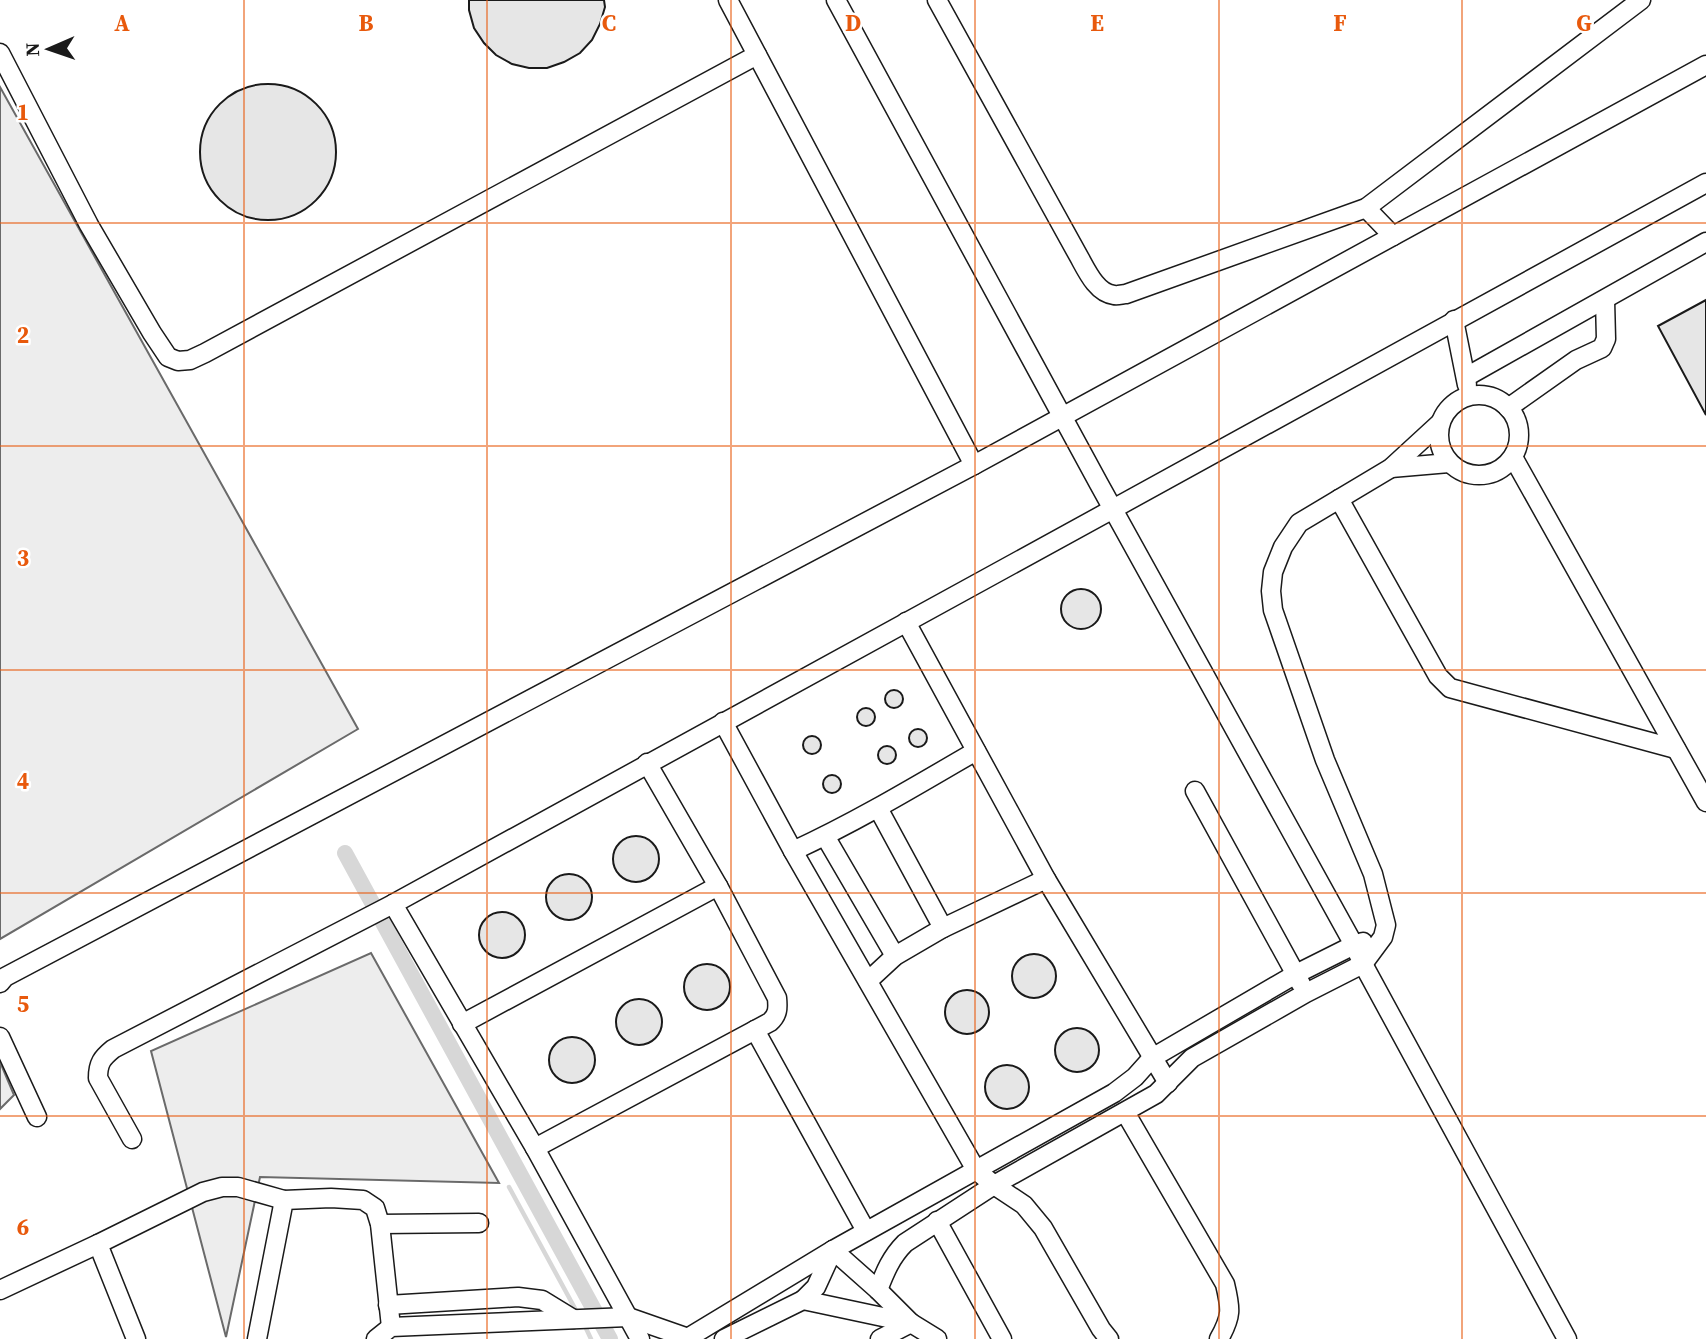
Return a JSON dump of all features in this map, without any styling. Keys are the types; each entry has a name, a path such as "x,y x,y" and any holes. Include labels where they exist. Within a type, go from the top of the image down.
{"lane":[{"path":"728,0 974,466"},
{"path":"836,0 1567,1339"},
{"path":"937,0 1078,255 1095,283 1103,291 1114,295 1126,294 1366,208 1641,0"},
{"path":"0,53 89,225 152,333 168,357 178,361 190,360 205,353 757,55"},
{"path":"0,984 5,978 30,964 995,453 1042,429 1067,424 1393,236 1706,65"},
{"path":"132,1139 98,1078 98,1066 104,1056 113,1049 393,904 1706,183"},
{"path":"1366,208 1393,236"},
{"path":"1466,377 1706,242"},
{"path":"1508,408 1576,360 1602,348 1605,339 1605,300"},
{"path":"1454,320 1469,396"},
{"path":"1480,395 1490,396 1508,408 1518,426 1519,437 1513,457 1506,465 1488,475 1477,476 1457,470 1449,463 1439,444 1438,434 1444,414 1451,406 1460,399 1480,395"},
{"path":"878,1290 887,1266 905,1243 994,1185 1156,1094 1192,1058 1363,964 1383,937 1386,925 1373,874 1325,760 1273,610 1273,572 1283,547 1299,523 1391,468 1440,423"},
{"path":"1513,457 1706,802"},
{"path":"1391,468 1449,463"},
{"path":"1339,499 1438,676 1450,688 1676,749"},
{"path":"905,622 1046,880 1168,1083"},
{"path":"723,722 793,851 976,1170 1024,1205 1043,1228 1109,1339"},
{"path":"793,851 878,808 976,751"},
{"path":"535,1148 771,1022 778,1009 777,998 718,886 647,763"},
{"path":"1195,791 1306,993"},
{"path":"878,808 943,928"},
{"path":"825,836 895,956"},
{"path":"868,981 895,956 943,928 1046,880"},
{"path":"462,1024 718,886"},
{"path":"393,904 535,1148 640,1339"},
{"path":"376,1339 391,1327 628,1317 689,1338 833,1250 1114,1093 1135,1077 1152,1058 1296,974 1354,945 1383,937"},
{"path":"755,1030 866,1231"},
{"path":"0,1037 37,1117"},
{"path":"1125,1112 1225,1284 1230,1307 1226,1326 1219,1339"},
{"path":"0,1290 203,1192 222,1187 238,1187 284,1200 363,1200 375,1208 380,1224 391,1327"},
{"path":"257,1339 284,1200"},
{"path":"937,1221 1002,1339"},
{"path":"380,1224 480,1223"},
{"path":"98,1244 136,1339"},
{"path":"833,1250 911,1323 937,1339"},
{"path":"724,1339 803,1300 816,1287 833,1250"},
{"path":"388,1305 518,1297 542,1300 573,1319"},
{"path":"803,1300 911,1323"},
{"path":"880,1339 911,1323"}],"shaded area":[{"path":"0,87 358,729 0,939"},
{"path":"371,953 499,1183 260,1177 226,1337 151,1051"},
{"path":"0,1062 14,1095 0,1109"}],"building":[{"path":"469,0 604,0 605,7 592,40 580,53 547,68 529,68 512,64 496,55 484,43 474,28"},
{"path":"268,84 294,89 316,104 331,126 336,152 331,178 316,200 294,215 268,220 242,215 220,200 205,178 200,152 205,126 220,104 242,89"},
{"path":"1706,300 1706,415 1658,326"},
{"path":"1081,589 1095,595 1101,609 1095,623 1081,629 1067,623 1061,609 1067,595"},
{"path":"894,690 900,693 903,699 900,705 894,708 888,705 885,699 888,693"},
{"path":"866,708 872,711 875,717 872,723 866,726 860,723 857,717 860,711"},
{"path":"918,729 924,732 927,738 924,744 918,747 912,744 909,738 912,732"},
{"path":"812,736 818,739 821,745 818,751 812,754 806,751 803,745 806,739"},
{"path":"887,746 893,749 896,755 893,761 887,764 881,761 878,755 881,749"},
{"path":"832,775 838,778 841,784 838,790 832,793 826,790 823,784 826,778"},
{"path":"636,836 652,843 659,859 652,875 636,882 620,875 613,859 620,843"},
{"path":"569,874 585,881 592,897 585,913 569,920 553,913 546,897 553,881"},
{"path":"502,912 518,919 525,935 518,951 502,958 486,951 479,935 486,919"},
{"path":"1034,954 1043,955 1050,960 1055,967 1055,985 1050,992 1043,997 1034,998 1025,997 1018,992 1013,985 1012,976 1013,967 1018,960 1025,955"},
{"path":"707,964 723,971 730,987 723,1003 707,1010 691,1003 684,987 691,971"},
{"path":"967,990 976,991 983,996 988,1003 988,1021 983,1028 976,1033 967,1034 958,1033 951,1028 946,1021 945,1012 946,1003 951,996 958,991"},
{"path":"639,999 655,1006 662,1022 655,1038 639,1045 623,1038 616,1022 623,1006"},
{"path":"1077,1028 1086,1029 1093,1034 1098,1041 1098,1059 1093,1066 1086,1071 1077,1072 1068,1071 1061,1066 1056,1059 1055,1050 1056,1041 1061,1034 1068,1029"},
{"path":"572,1037 588,1044 595,1060 588,1076 572,1083 556,1076 549,1060 556,1044"},
{"path":"1007,1065 1016,1066 1023,1071 1028,1078 1028,1096 1023,1103 1016,1108 1007,1109 998,1108 991,1103 986,1096 985,1087 986,1078 991,1071 998,1066"}],"waterway":[{"path":"345,853 610,1339"},
{"path":"509,1187 578,1314"},
{"path":"584,1324 591,1339"}]}
